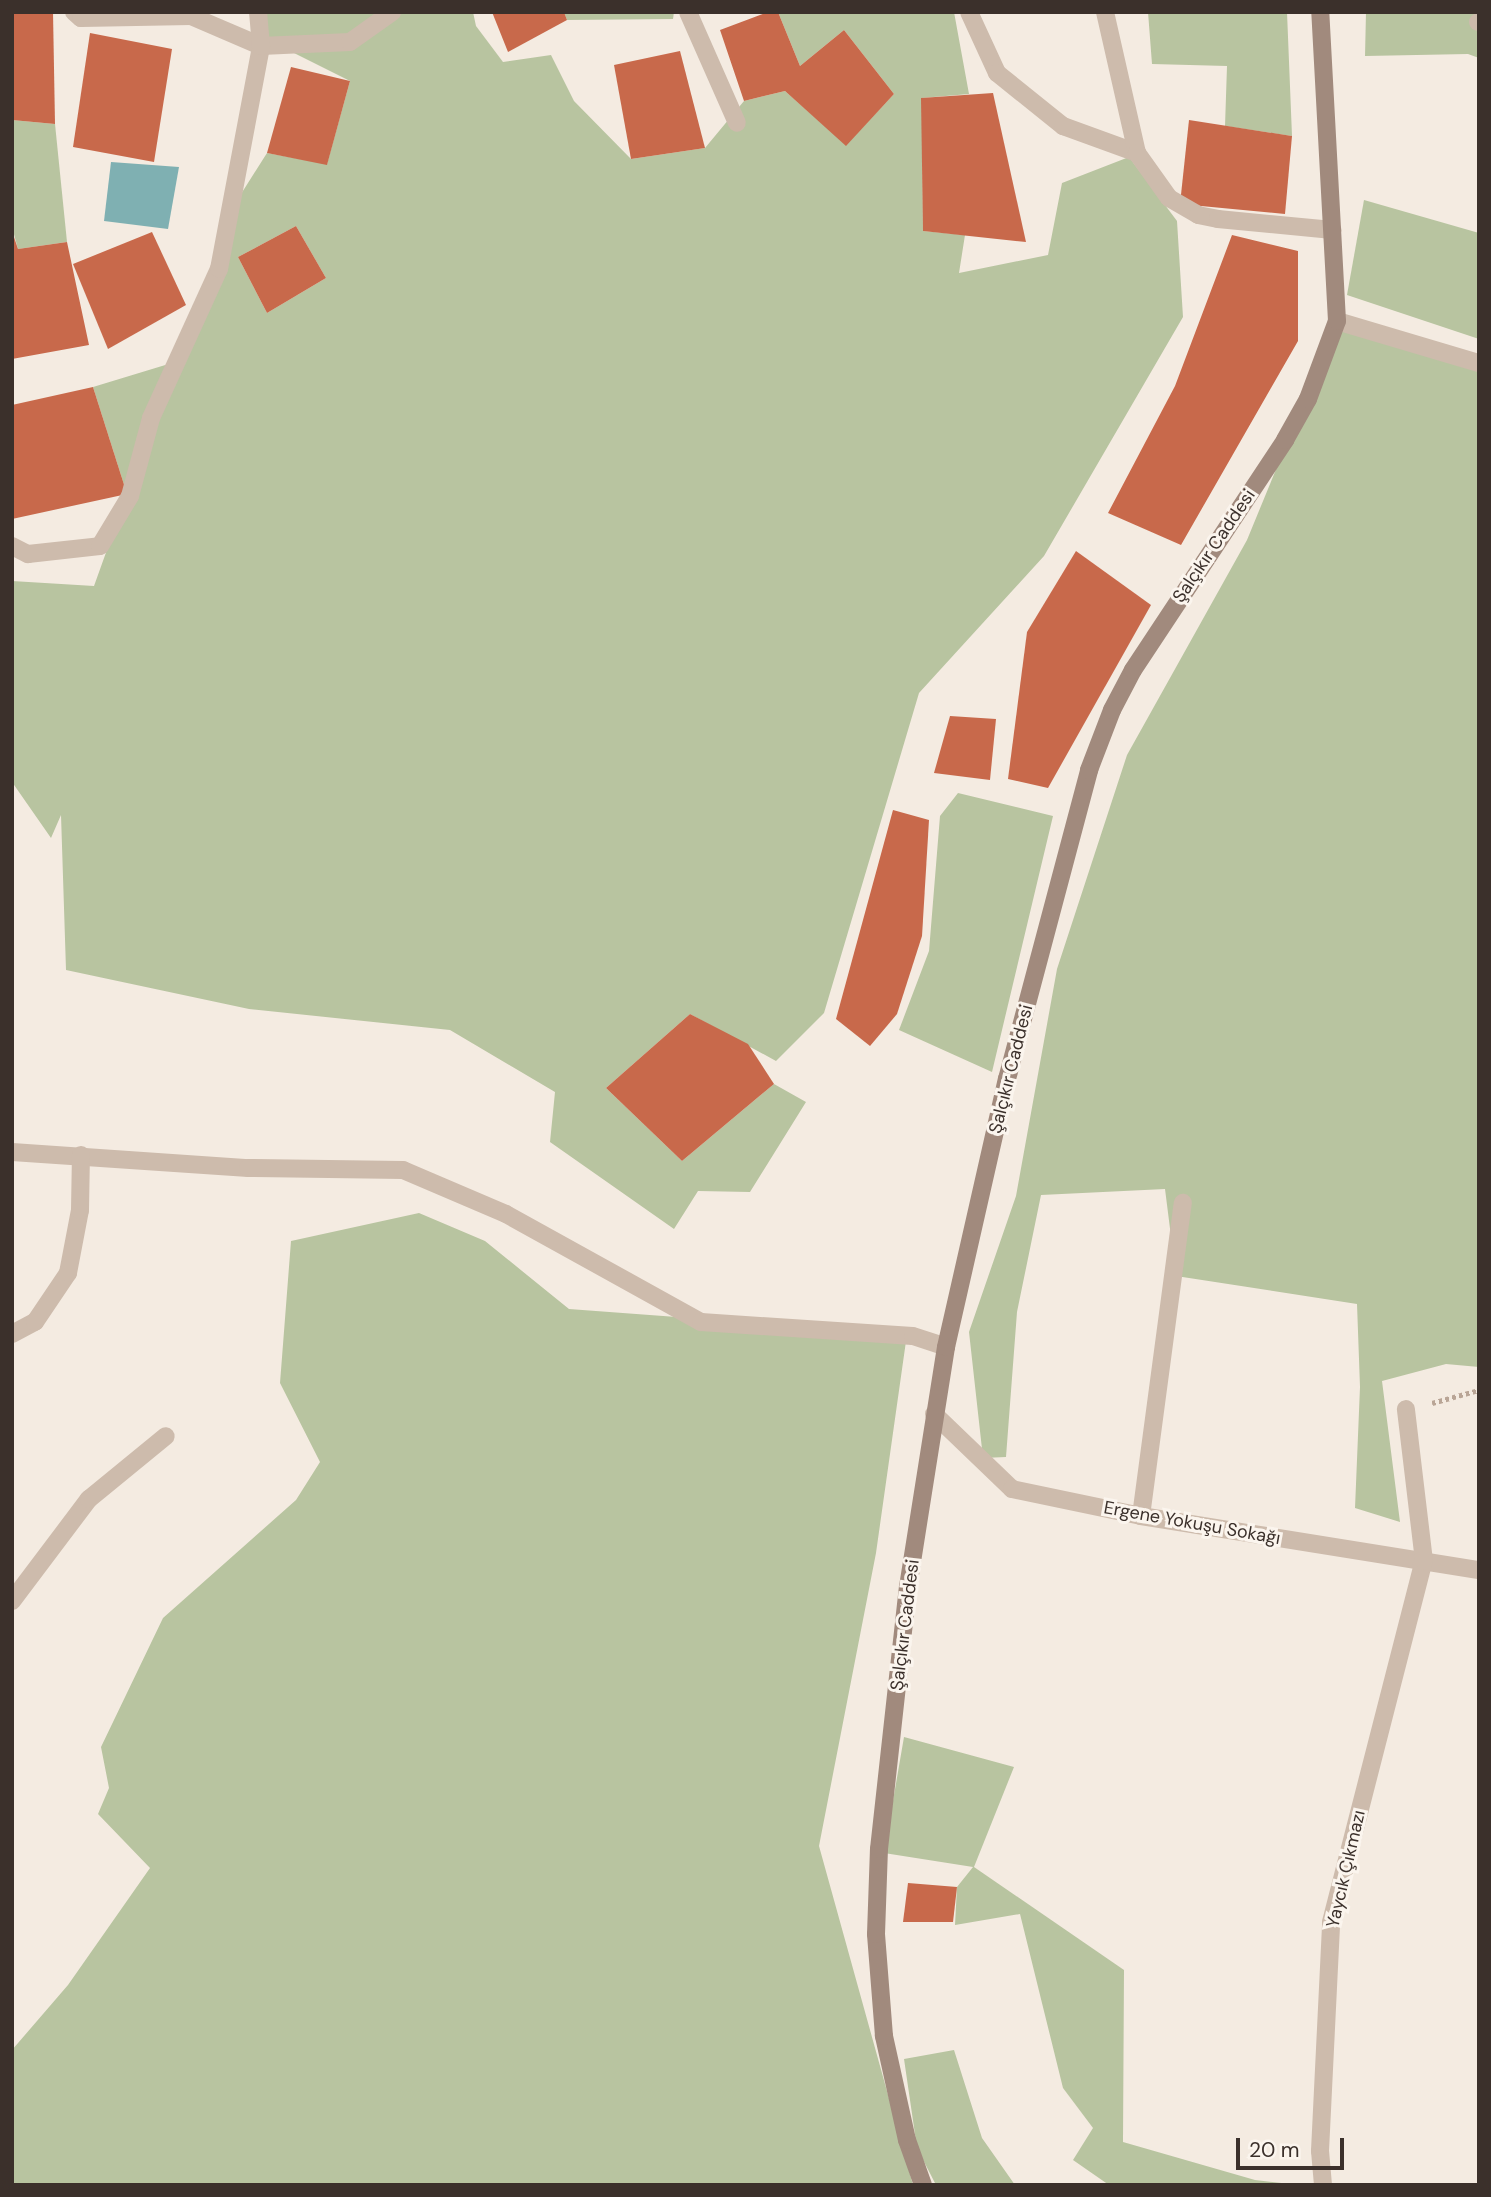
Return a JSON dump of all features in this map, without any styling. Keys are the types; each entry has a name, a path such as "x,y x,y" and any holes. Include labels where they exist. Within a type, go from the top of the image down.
{"main road":[{"name":"Şalçıkır Caddesi","path":"923,2185 907,2140 884,2036 876,1934 879,1849 906,1601 946,1347 1007,1079 1089,769 1112,710 1133,670 1285,440 1308,400 1337,321 1320,12"}],"street":[{"path":"12,546 28,554 100,546 130,496 152,418 219,269 261,46 258,12"},
{"path":"77,15 191,16 261,46 350,41 392,12"},
{"path":"688,12 737,123"},
{"path":"969,12 997,74 1063,126 1137,153"},
{"path":"1105,12 1137,153 1169,198 1198,215 1332,230"},
{"path":"1337,321 1479,363"},
{"path":"12,1152 248,1168 403,1170 506,1214 701,1322 913,1336 946,1347"},
{"path":"12,1334 35,1322 68,1273 80,1210 80,1155"},
{"path":"1141,1516 1183,1203"},
{"path":"1406,1409 1424,1561"},
{"name":"Ergene Yokuşu Sokağı","path":"934,1414 1012,1489 1141,1516 1479,1570"},
{"path":"12,1601 89,1499 166,1436"},
{"name":"Yaycık Çıkmazı","path":"1323,2185 1320,2151 1331,1922 1424,1561"}],"path":[{"path":"1406,1409 1479,1390"}],"green space":[{"path":"266,12 473,12 476,26 503,62 551,55 574,101 631,159 705,148 744,101 785,91 846,145 894,94 844,30 800,66 778,12 954,12 969,94 922,98 923,231 965,235 959,273 1048,255 1062,183 1129,157 1177,221 1183,317 1044,556 919,693 824,1013 776,1061 690,1014 606,1088 682,1161 774,1084 806,1102 750,1192 698,1191 674,1229 550,1142 555,1092 450,1030 249,1009 66,970 61,815 51,838 12,782 12,581 94,586 127,494 93,387 185,359 241,194 267,153 327,164 350,81 264,38","holes":["296,226 326,278 267,313 238,257"]},
{"path":"564,12 674,12 673,19 567,20"},
{"path":"1148,12 1287,12 1292,136 1225,126 1227,66 1152,64"},
{"path":"1366,12 1479,12 1479,58 1468,54 1365,56"},
{"path":"12,120 55,124 67,242 18,249 12,227"},
{"path":"1364,200 1479,233 1479,339 1347,295"},
{"path":"1337,321 1479,363 1479,1367 1446,1364 1382,1381 1400,1522 1355,1508 1360,1387 1357,1304 1176,1276 1165,1189 1041,1195 1017,1312 1006,1457 983,1458 969,1332 1016,1196 1057,969 1127,755 1247,540"},
{"path":"958,793 1053,816 992,1072 899,1030 929,951 940,816"},
{"path":"419,1213 485,1241 569,1309 907,1334 876,1553 819,1846 913,2185 12,2185 12,2050 68,1985 150,1868 98,1814 109,1788 101,1747 163,1618 296,1500 320,1462 280,1383 291,1241"},
{"path":"904,1737 1014,1767 974,1867 1124,1970 1123,2142 1255,2180 1300,2185 1109,2185 1073,2160 1093,2128 1063,2088 1020,1914 955,1925 957,1887 973,1867 884,1853"},
{"path":"954,2050 982,2138 1015,2185 936,2185 917,2148 904,2059"}],"water":[{"path":"111,162 179,167 168,229 104,221"}],"building":[{"path":"12,12 53,12 55,124 12,120"},
{"path":"492,12 564,12 567,20 508,52"},
{"path":"768,12 778,12 800,66 844,30 894,94 846,146 785,91 744,101 720,30"},
{"path":"90,33 172,49 154,162 73,147"},
{"path":"680,51 705,148 631,159 614,65"},
{"path":"291,67 350,81 327,165 267,153"},
{"path":"993,93 1026,242 923,231 921,98"},
{"path":"1189,120 1292,136 1285,214 1180,204"},
{"path":"296,226 326,278 267,313 238,257"},
{"path":"12,231 18,249 67,242 89,345 12,359"},
{"path":"152,232 186,305 108,349 73,264"},
{"path":"1232,235 1298,251 1298,341 1181,545 1108,513 1175,386"},
{"path":"93,387 127,494 12,519 12,405"},
{"path":"1076,551 1151,605 1048,788 1008,779 1027,632"},
{"path":"950,716 996,719 990,780 934,773"},
{"path":"893,810 929,820 922,936 897,1014 870,1046 836,1019"},
{"path":"690,1014 748,1044 774,1084 682,1161 606,1088"},
{"path":"908,1883 957,1887 953,1922 903,1922"}]}
